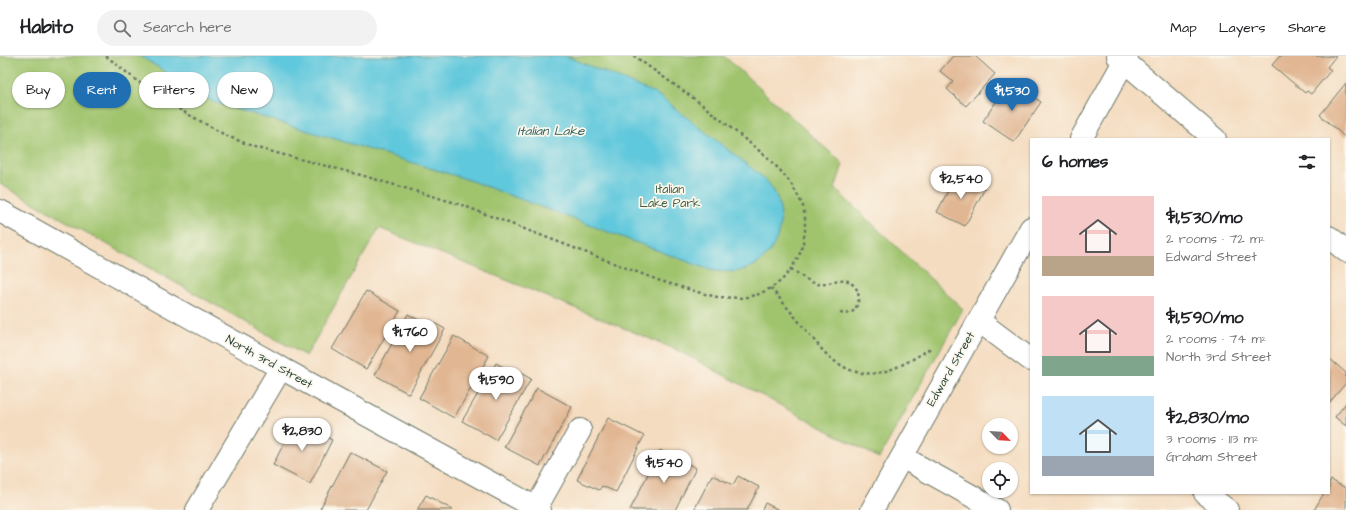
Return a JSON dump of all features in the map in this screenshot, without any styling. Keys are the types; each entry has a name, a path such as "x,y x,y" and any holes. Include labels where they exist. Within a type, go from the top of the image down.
{"street":[{"path":"1082,138 1123,58 1213,138"},
{"name":"North 3rd Street","path":"0,211 537,509"},
{"name":"Edward Street","path":"872,510 1030,230"},
{"path":"1330,238 1346,252"},
{"path":"979,320 1030,359"},
{"path":"203,508 281,368"},
{"path":"537,509 580,430"},
{"path":"902,457 997,510"},
{"path":"1206,494 1227,510"}],"path":[{"path":"106,56 159,98 227,136 257,148 361,175 459,204 658,280 701,293 717,297 743,298 772,288 782,280 791,269 803,243 805,231 803,206 790,182 762,153 700,103 634,56"},
{"path":"791,269 806,279 820,285 841,279 852,283 858,293 857,306 853,311 847,314 840,313"},
{"path":"772,288 824,352 833,361 845,369 870,374 881,373 902,365 931,348"}],"green space":[{"name":"Italian Lake Park","path":"0,56 724,56 843,164 835,189 963,309 879,458 675,349 379,228 306,356 0,184"}],"water":[{"name":"Italian Lake","path":"140,56 566,56 661,97 759,174 769,184 777,197 781,219 779,230 771,250 764,258 750,268 733,272 710,270 466,179 233,108 273,108 273,72 217,72 217,103 209,99 209,72 165,72"}],"building":[{"path":"953,56 975,56 995,74 966,106 947,89 953,82 940,71"},
{"path":"1280,56 1336,56 1327,67 1331,70 1311,94 1307,91 1305,93 1272,65"},
{"path":"1010,81 1041,102 1014,142 983,121"},
{"path":"1346,83 1346,138 1320,115"},
{"path":"957,174 985,188 965,226 937,212"},
{"path":"366,291 400,311 366,369 332,349"},
{"path":"408,314 426,324 429,320 445,329 409,394 375,375"},
{"path":"454,336 489,356 454,418 419,398"},
{"path":"1330,359 1346,373 1346,383 1330,402"},
{"path":"496,363 511,371 512,368 531,379 496,440 462,421"},
{"path":"537,388 572,407 540,466 504,447"},
{"path":"1346,403 1346,426 1335,417"},
{"path":"608,418 644,436 616,492 602,486 599,490 577,480"},
{"path":"295,421 332,440 310,484 273,465"},
{"path":"660,450 696,468 675,510 630,510"},
{"path":"350,452 387,471 366,510 320,509"},
{"path":"712,475 733,485 738,476 759,487 747,510 694,510"},
{"path":"1331,480 1346,488 1346,510 1314,510 1323,494 1330,494"},
{"path":"426,495 453,510 417,510"},
{"path":"765,503 779,510 762,510"}]}
